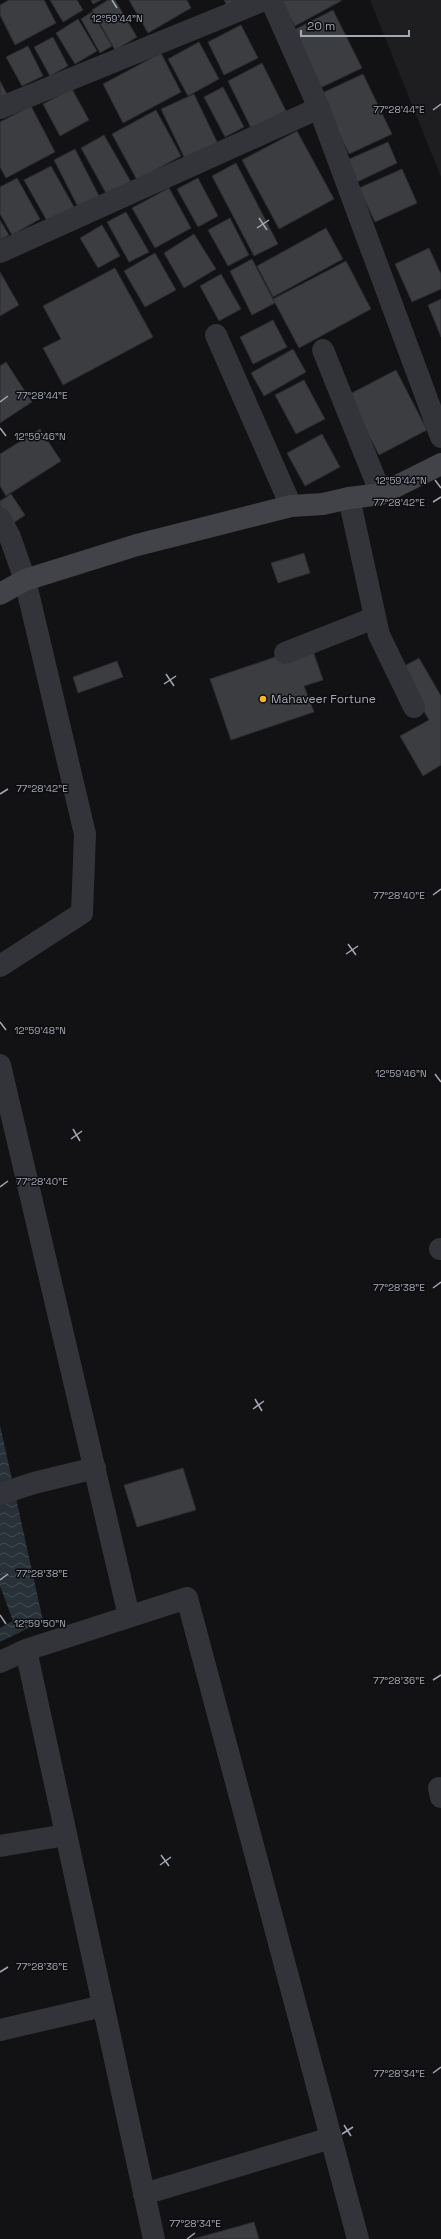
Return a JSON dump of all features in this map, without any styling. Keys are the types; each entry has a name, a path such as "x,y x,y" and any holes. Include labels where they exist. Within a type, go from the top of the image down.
{"street":[{"path":"0,108 264,0"},
{"path":"271,0 319,108 441,437"},
{"path":"0,252 319,108"},
{"path":"216,335 291,506"},
{"path":"323,350 381,494"},
{"path":"0,594 25,580 137,544 291,506 323,504 349,498 381,494 441,464"},
{"path":"349,498 374,618 379,634 414,707"},
{"path":"0,518 10,536 25,580 85,834 82,914 0,966"},
{"path":"285,653 374,618"},
{"path":"0,1065 129,1616"},
{"path":"8,1492 95,1468"},
{"path":"0,1662 26,1650 187,1598 358,2239"},
{"path":"26,1650 154,2239"},
{"path":"0,1846 66,1835"},
{"path":"0,2030 103,2006"},
{"path":"144,2194 331,2138"}],"shaded area":[{"path":"370,0 441,0 441,177"}],"water":[{"path":"0,1425 43,1621 0,1642 0,1628 13,1621 0,1586"}],"building":[{"path":"9,0 44,0 56,23 15,45 0,15 0,5"},
{"path":"50,0 77,0 83,10 63,22"},
{"path":"91,0 101,0 93,4"},
{"path":"108,0 115,0 137,37 115,50 92,10"},
{"path":"129,0 187,0 191,8 148,33"},
{"path":"224,0 236,0 227,5"},
{"path":"281,0 341,0 341,1 295,26"},
{"path":"333,10 362,68 318,89 290,32"},
{"path":"92,12 112,46 100,53 81,19"},
{"path":"78,19 97,51 75,64 56,33"},
{"path":"241,25 258,58 224,75 208,42"},
{"path":"53,37 68,66 50,76 34,47"},
{"path":"199,42 219,79 188,96 168,59"},
{"path":"28,46 43,76 22,86 6,57"},
{"path":"161,53 181,92 123,123 103,84"},
{"path":"262,63 286,111 251,128 228,81"},
{"path":"363,74 392,134 349,154 320,94"},
{"path":"0,81 7,94 0,97"},
{"path":"223,87 244,127 225,137 204,97"},
{"path":"72,89 89,120 60,136 43,104"},
{"path":"194,94 218,144 185,159 161,109"},
{"path":"31,106 55,152 6,178 0,167 0,122"},
{"path":"156,110 181,156 137,180 112,134"},
{"path":"297,131 334,199 279,229 242,160"},
{"path":"104,135 131,182 107,195 81,148"},
{"path":"388,142 397,163 355,183 345,161"},
{"path":"75,149 99,196 78,207 54,160"},
{"path":"236,163 278,244 254,256 212,176"},
{"path":"51,166 74,207 47,221 24,180"},
{"path":"402,169 417,203 375,222 359,188"},
{"path":"17,178 40,219 12,235 0,214 0,187"},
{"path":"198,178 218,216 198,227 177,189"},
{"path":"169,188 191,228 155,248 132,208"},
{"path":"126,212 149,252 129,262 107,222"},
{"path":"230,218 249,255 228,266 208,230"},
{"path":"0,220 9,235 0,240"},
{"path":"102,225 120,256 98,268 80,238"},
{"path":"326,228 343,259 273,297 257,266"},
{"path":"194,234 216,269 184,288 164,253"},
{"path":"429,248 441,274 441,289 412,302 395,264"},
{"path":"155,253 176,290 145,307 124,271"},
{"path":"252,259 275,303 252,315 230,271"},
{"path":"346,261 371,309 299,348 273,299"},
{"path":"115,268 153,337 63,385 43,348 61,339 43,306"},
{"path":"0,272 19,305 0,316"},
{"path":"221,274 241,309 219,321 200,286"},
{"path":"441,299 441,337 428,305"},
{"path":"273,320 287,347 253,364 240,337"},
{"path":"293,349 306,372 264,396 251,373"},
{"path":"6,362 32,402 0,423 0,366"},
{"path":"396,370 427,430 379,455 348,395"},
{"path":"304,380 325,419 296,434 275,395"},
{"path":"40,429 61,461 6,496 0,486 0,454"},
{"path":"322,434 340,467 305,486 287,453"},
{"path":"11,494 25,515 12,524 0,506 0,501"},
{"path":"304,553 310,573 278,583 271,563"},
{"name":"Mahaveer Fortune","path":"311,645 323,680 304,686 314,712 231,740 210,679"},
{"path":"419,658 441,696 441,765 423,776 400,736 429,720 399,669"},
{"path":"117,661 123,677 78,693 73,677"},
{"path":"183,1468 196,1510 137,1527 124,1485"},
{"path":"254,2222 259,2239 193,2239"}],"place":[{"name":"Mahaveer Fortune","path":"263,699"}]}
